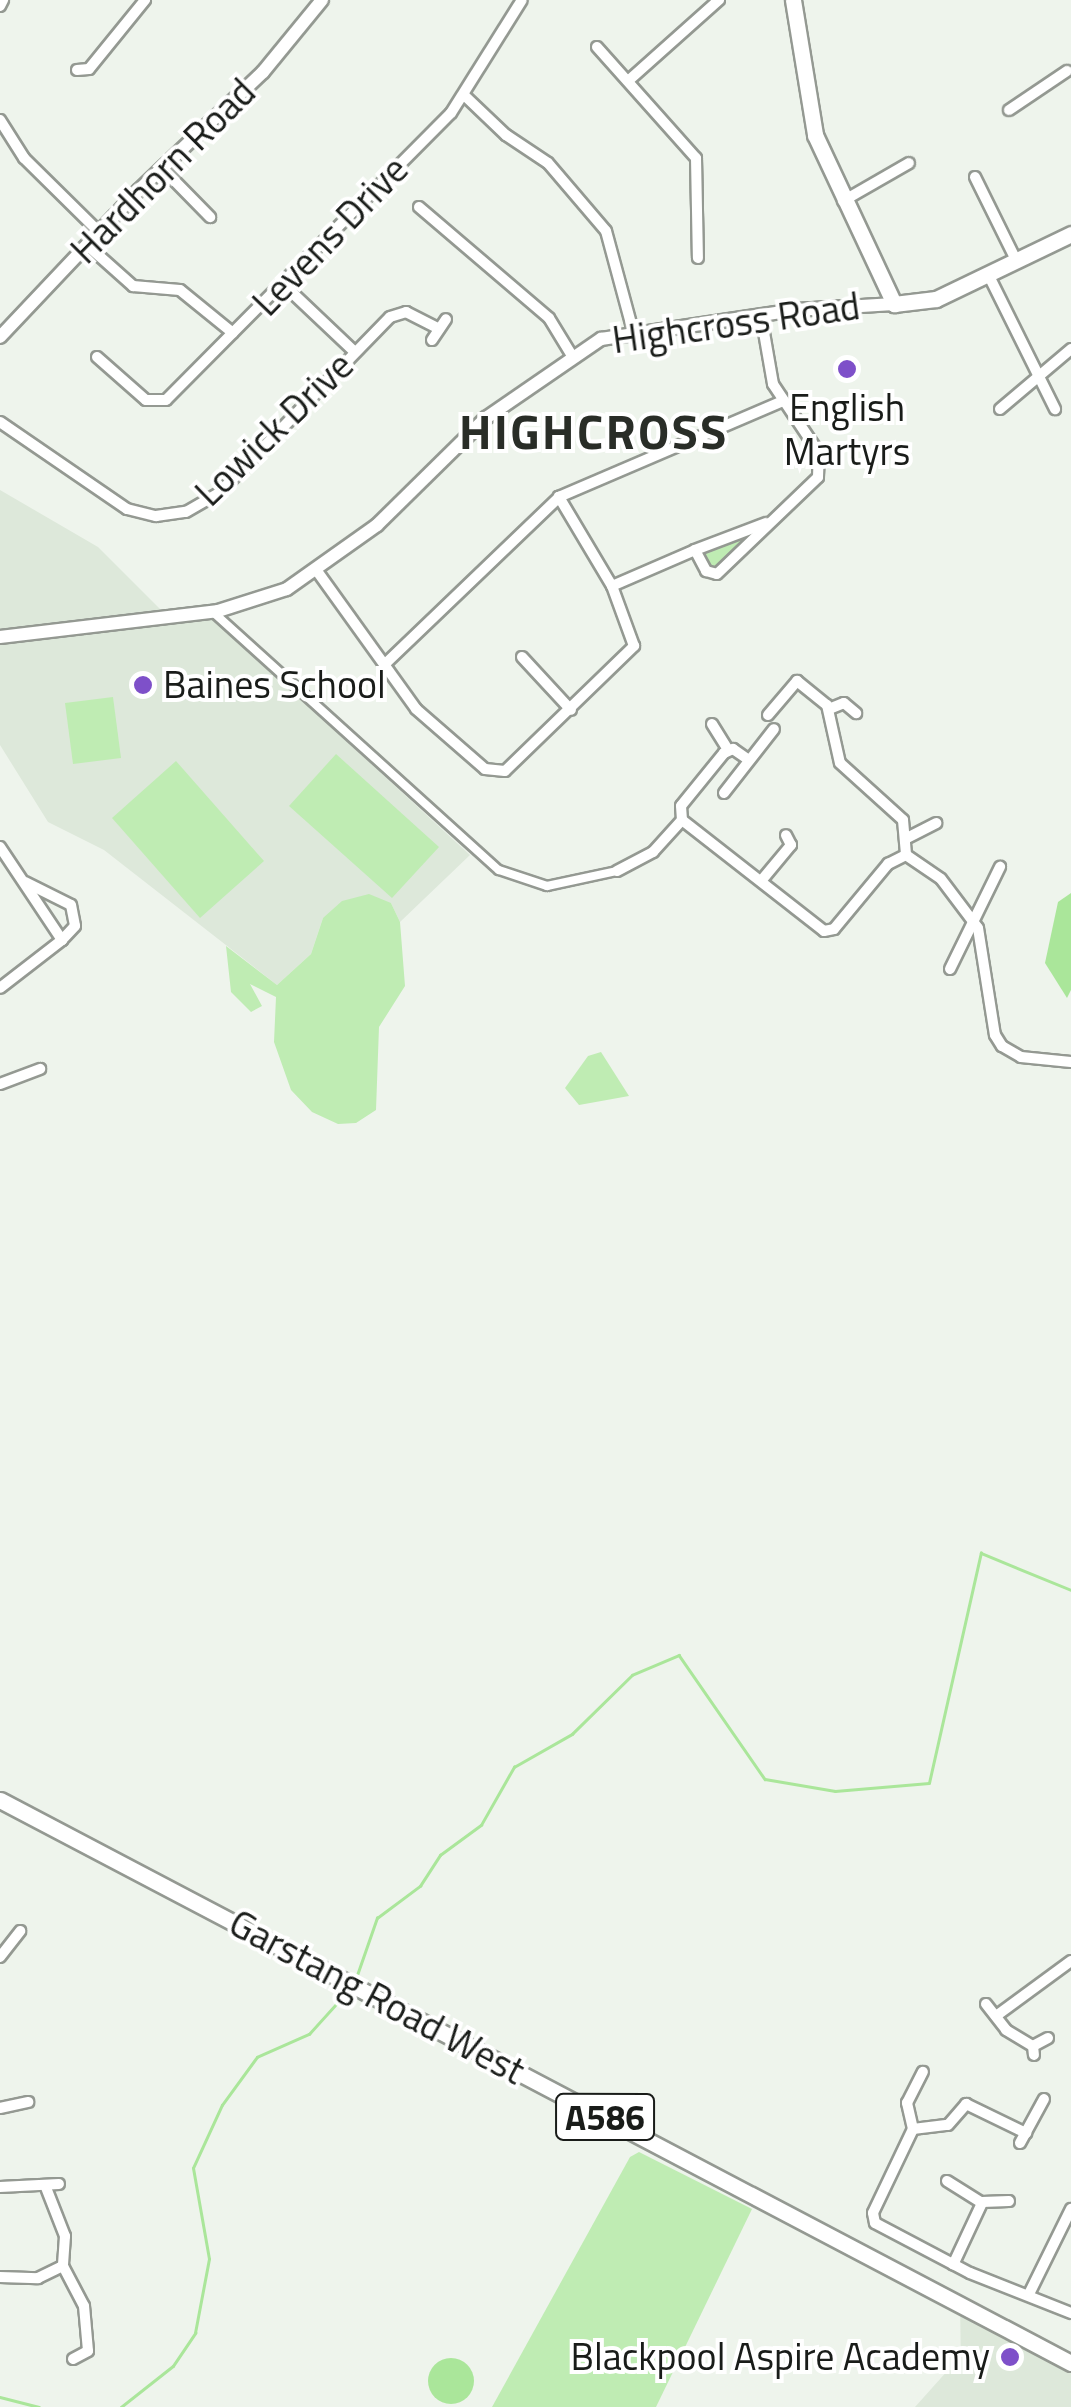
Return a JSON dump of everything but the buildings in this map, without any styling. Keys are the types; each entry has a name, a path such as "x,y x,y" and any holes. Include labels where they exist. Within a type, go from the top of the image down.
{"main road":[{"path":"793,0 810,118 842,202 894,304"},
{"name":"Highcross Road","path":"894,304 936,299 1071,234"},
{"name":"Garstang Road West","path":"0,1800 1071,2363"}],"street":[{"path":"86,73 145,0"},
{"name":"Hardhorn Road","path":"0,338 162,168 274,60 322,0"},
{"name":"Levens Drive","path":"116,354 102,362 146,400 162,403 465,96 522,0"},
{"path":"628,81 719,0"},
{"path":"596,47 698,163 698,258"},
{"path":"1009,110 1068,69"},
{"path":"465,96 506,135 548,163 606,231 633,331"},
{"path":"0,120 24,158 99,232"},
{"path":"842,202 909,163"},
{"path":"162,168 210,217"},
{"path":"974,176 1016,260"},
{"path":"419,207 549,318 571,354"},
{"path":"87,245 122,279 143,288 180,290 233,333"},
{"path":"988,274 1056,409"},
{"path":"283,284 355,352"},
{"name":"Highcross Road","path":"0,637 213,612 275,595 317,571 377,524 486,418 571,354 633,331 894,304"},
{"name":"Lowick Drive","path":"0,422 127,508 156,516 186,512 220,492 397,312 439,330"},
{"path":"695,550 706,571 717,574 818,477 822,464 768,369 761,315"},
{"path":"1000,409 1071,349"},
{"path":"384,666 559,497 783,401"},
{"path":"317,571 416,710 490,772 504,771 632,652 634,639 612,586 559,497"},
{"path":"612,586 767,523"},
{"path":"213,612 499,870 547,886 623,869 653,852 682,820 682,806 728,750"},
{"path":"522,657 571,710"},
{"path":"768,715 806,670"},
{"path":"797,681 829,710 840,763 903,820 906,855"},
{"path":"829,710 844,703 856,713"},
{"path":"712,724 728,750 746,758"},
{"path":"724,793 746,758 774,729"},
{"path":"682,820 829,931 888,864 906,855"},
{"path":"907,838 936,822"},
{"path":"762,881 793,843"},
{"path":"0,848 62,940"},
{"path":"906,855 941,880 973,922 1002,1046 1021,1056 1071,1062"},
{"path":"950,969 1000,867"},
{"path":"623,869 630,880"},
{"path":"0,988 75,926 71,905 22,881"},
{"path":"0,1084 40,1069"},
{"path":"0,1957 20,1931"},
{"path":"996,2016 1070,1963"},
{"path":"986,2004 1034,2051 1048,2038"},
{"path":"924,2072 908,2103 914,2128 873,2217 953,2265 1071,2313"},
{"path":"12,2101 15,2087"},
{"path":"914,2128 948,2125 966,2104 1023,2138 1044,2099"},
{"path":"0,2108 12,2101 28,2102"},
{"path":"947,2181 982,2202 1008,2200"},
{"path":"0,2187 59,2184"},
{"path":"46,2185 65,2236 63,2266 80,2293 93,2354 73,2359"},
{"path":"953,2265 982,2202"},
{"path":"1028,2294 1071,2209"},
{"path":"1,2281 38,2278 63,2266"}],"shaded area":[{"name":"Baines School","path":"0,490 98,547 167,616 206,612 470,855 400,922 391,903 323,918 311,954 277,985 104,850 48,822 0,745"},
{"path":"767,523 712,574 695,550"},
{"path":"113,697 121,758 73,764 65,703"},
{"path":"336,754 439,847 392,898 289,806"},
{"path":"176,761 264,861 200,918 112,818"},
{"path":"1071,893 1071,990 1067,998 1045,963 1058,902"},
{"path":"369,894 391,903 400,922 405,986 379,1027 376,1110 356,1123 338,1124 312,1112 291,1090 274,1042 276,997 250,984 262,1006 251,1012 231,992 226,946 277,985 311,954 323,918 342,901"},
{"path":"601,1052 629,1096 579,1105 565,1088 588,1056"},
{"path":"639,2152 752,2209 656,2407 492,2407 630,2157"},
{"name":"Blackpool Aspire Academy","path":"960,2302 1071,2363 1071,2407 915,2407 949,2369 955,2374 961,2368"},
{"path":"451,2358 468,2364 474,2381 468,2398 451,2404 434,2398 428,2381 434,2364"}],"waterway":[{"path":"355,1981 377,1918 420,1886 440,1855 481,1825 514,1767 572,1734 632,1675 679,1655 765,1779 835,1791 929,1783 981,1553 1071,1590"},
{"path":"121,2407 173,2366 195,2333 209,2259 193,2168 222,2105 257,2057 309,2034 348,1991"},
{"path":"0,2397 39,2407"}],"place":[{"name":"English Martyrs","path":"847,369"},
{"name":"Baines School","path":"143,685"},
{"name":"Blackpool Aspire Academy","path":"1010,2357"}],"district":[{"name":"HIGHCROSS","path":"594,432"}]}
